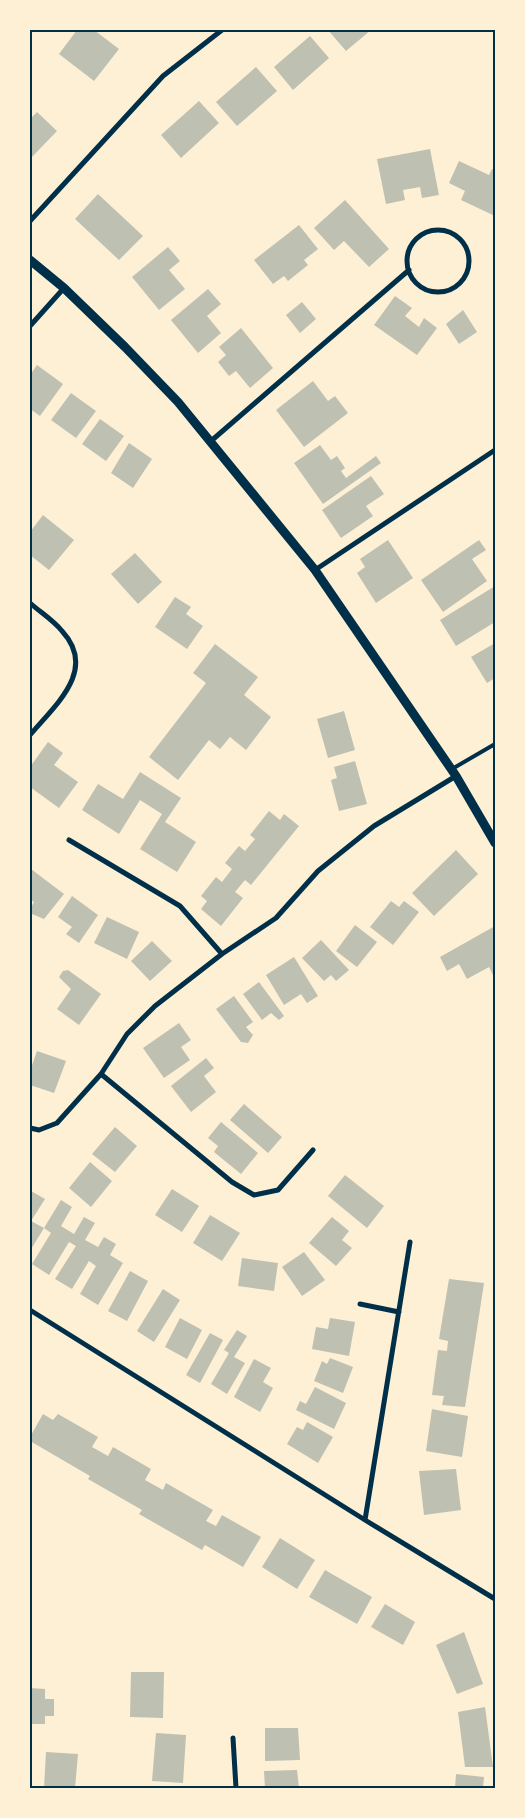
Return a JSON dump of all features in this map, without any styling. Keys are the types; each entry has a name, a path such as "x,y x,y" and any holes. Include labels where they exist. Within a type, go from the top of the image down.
{"street":[{"path":"30,221 164,76 222,30"},
{"path":"211,441 409,270 409,251 420,236 429,231 448,231 463,243 467,252 468,267 461,282 442,291 432,291 422,287 414,280 409,270"},
{"path":"30,260 64,288 178,402 316,570 453,773 495,842"},
{"path":"30,326 64,288"},
{"path":"316,570 495,450"},
{"path":"30,603 63,631 74,648 76,666 72,683 30,735"},
{"path":"30,1128 38,1130 57,1123 101,1074 126,1034 155,1006 222,954 276,918 318,872 374,826 453,773"},
{"path":"69,840 180,906 222,954"},
{"path":"101,1074 232,1182 254,1195 278,1190 313,1150"},
{"path":"365,1520 410,1242"},
{"path":"360,1304 399,1312"},
{"path":"30,1310 365,1520 495,1599"},
{"path":"233,1738 236,1788"}],"lane":[{"path":"453,773 495,744"}],"building":[{"path":"77,30 94,30 119,49 94,81 59,54"},
{"path":"328,30 371,30 346,51"},
{"path":"310,36 329,58 293,90 274,67"},
{"path":"256,67 277,91 237,126 216,102"},
{"path":"199,101 219,123 181,158 161,135"},
{"path":"37,112 57,131 30,159 30,119"},
{"path":"430,149 439,195 422,198 420,187 403,190 405,200 386,204 377,159"},
{"path":"459,161 489,175 492,169 495,170 495,216 461,200 465,191 449,183"},
{"path":"98,194 143,236 119,260 75,219"},
{"path":"345,200 389,249 369,267 344,241 334,250 314,228"},
{"path":"299,225 318,249 304,260 308,265 288,281 284,276 273,284 254,260"},
{"path":"168,247 180,261 169,270 185,289 159,310 132,277"},
{"path":"208,289 221,304 207,316 221,333 198,353 171,320"},
{"path":"395,296 412,308 405,316 419,327 424,318 437,328 417,355 374,325"},
{"path":"302,302 316,319 300,333 286,315"},
{"path":"463,310 477,332 459,344 446,324"},
{"path":"241,328 273,368 250,388 236,371 229,376 218,362 226,355 219,347"},
{"path":"37,365 63,384 40,416 30,409 30,375"},
{"path":"313,381 328,401 335,396 348,413 304,447 276,410"},
{"path":"71,393 96,411 76,438 51,420"},
{"path":"100,419 124,436 106,461 82,444"},
{"path":"129,443 152,459 133,488 111,473"},
{"path":"320,445 331,460 337,456 345,468 341,471 346,478 376,456 381,463 323,504 294,463"},
{"path":"371,476 384,494 366,506 373,516 341,538 322,510"},
{"path":"43,515 74,540 49,570 30,555 30,532"},
{"path":"388,540 413,578 376,603 357,573 365,567 360,559"},
{"path":"479,540 486,550 472,559 487,581 443,612 421,580"},
{"path":"135,553 162,582 138,604 111,574"},
{"path":"495,586 495,622 456,646 440,620"},
{"path":"175,597 191,607 186,614 203,626 187,649 155,627"},
{"path":"495,643 495,678 487,683 471,657"},
{"path":"215,644 258,677 244,695 271,717 246,750 230,737 220,749 209,740 178,780 149,757 206,683 193,673"},
{"path":"344,711 355,750 328,758 317,719"},
{"path":"48,742 63,753 54,765 78,782 59,808 30,787 30,767"},
{"path":"355,761 367,804 339,811 331,780 337,778 334,767"},
{"path":"140,772 181,798 165,822 196,842 177,872 140,849 162,814 140,800 119,834 82,810 98,784 123,799"},
{"path":"269,811 280,820 284,814 299,826 251,885 245,880 235,892 243,898 221,926 201,909 207,901 201,896 216,877 222,882 232,869 225,863 239,846 245,851 255,839 250,835"},
{"path":"456,850 478,874 434,916 412,893"},
{"path":"31,869 64,894 44,919 32,914 30,909 34,902 30,899"},
{"path":"72,896 98,915 79,943 66,934 72,927 58,917"},
{"path":"391,901 399,907 404,901 419,912 393,945 370,927"},
{"path":"107,917 139,932 127,959 94,943"},
{"path":"355,925 377,942 357,967 336,951"},
{"path":"495,926 495,979 489,967 467,979 459,964 447,971 440,957"},
{"path":"321,940 349,970 336,981 331,975 324,981 302,958"},
{"path":"152,941 172,961 150,981 131,961"},
{"path":"294,957 318,996 307,1003 301,994 284,1005 266,975"},
{"path":"68,970 101,994 79,1025 57,1009 71,989 59,977 63,971"},
{"path":"259,982 284,1016 279,1020 271,1013 262,1020 243,994"},
{"path":"234,996 253,1022 246,1027 253,1035 248,1043 241,1042 216,1009"},
{"path":"179,1023 191,1040 181,1047 190,1060 164,1078 143,1048"},
{"path":"37,1051 66,1061 54,1093 30,1085 30,1071"},
{"path":"206,1058 214,1068 204,1076 216,1092 191,1112 171,1086"},
{"path":"244,1104 282,1137 268,1153 230,1120"},
{"path":"221,1122 258,1153 241,1174 214,1152 218,1146 208,1138"},
{"path":"115,1127 137,1146 115,1172 92,1154"},
{"path":"90,1162 112,1181 91,1207 69,1188"},
{"path":"345,1175 384,1206 367,1228 328,1196"},
{"path":"172,1189 199,1206 182,1232 155,1215"},
{"path":"31,1191 45,1199 31,1221 44,1228 30,1251"},
{"path":"61,1200 72,1207 61,1226 74,1234 84,1217 95,1223 85,1240 98,1247 104,1237 116,1244 110,1255 123,1263 98,1305 80,1294 96,1266 89,1261 72,1289 55,1279 76,1246 69,1242 49,1275 32,1264 51,1233 44,1228"},
{"path":"210,1215 240,1233 222,1261 193,1243"},
{"path":"332,1217 349,1231 342,1240 352,1248 336,1266 309,1243"},
{"path":"304,1252 325,1280 302,1296 282,1267"},
{"path":"242,1258 278,1263 274,1291 238,1286"},
{"path":"130,1271 148,1281 127,1321 108,1311"},
{"path":"449,1279 484,1283 465,1407 442,1405 444,1396 432,1395 438,1350 447,1351 448,1341 439,1339"},
{"path":"163,1289 180,1300 154,1342 137,1331"},
{"path":"180,1318 202,1330 187,1359 165,1347"},
{"path":"330,1318 355,1322 349,1356 312,1349 316,1327 328,1329"},
{"path":"237,1330 247,1336 234,1357 245,1363 227,1394 211,1384 229,1353 224,1350"},
{"path":"210,1333 223,1340 200,1383 186,1375"},
{"path":"330,1358 353,1367 343,1393 314,1381 322,1361 327,1364"},
{"path":"254,1359 271,1368 263,1382 273,1388 260,1412 234,1397"},
{"path":"315,1387 346,1403 334,1429 296,1410 300,1401 306,1404"},
{"path":"432,1409 468,1416 462,1457 426,1451"},
{"path":"43,1414 53,1420 58,1414 98,1437 92,1447 108,1456 113,1447 151,1469 145,1480 163,1490 166,1483 213,1510 206,1521 216,1526 222,1515 261,1537 243,1567 205,1545 202,1550 139,1514 142,1510 88,1479 90,1476 30,1441 30,1437"},
{"path":"307,1422 333,1437 318,1463 287,1444 297,1427 303,1430"},
{"path":"456,1469 461,1510 424,1515 419,1471"},
{"path":"280,1538 315,1560 297,1589 262,1567"},
{"path":"325,1570 372,1597 357,1624 309,1597"},
{"path":"385,1604 415,1622 403,1645 371,1627"},
{"path":"464,1632 483,1684 457,1694 436,1645"},
{"path":"131,1672 164,1672 163,1718 130,1717"},
{"path":"30,1688 45,1689 45,1699 54,1699 54,1716 45,1716 45,1724 30,1724"},
{"path":"485,1707 493,1767 465,1767 458,1712"},
{"path":"265,1728 298,1728 300,1760 265,1761"},
{"path":"156,1733 186,1735 183,1783 152,1781"},
{"path":"46,1752 78,1754 75,1788 44,1788"},
{"path":"297,1770 299,1788 265,1788 264,1771"},
{"path":"456,1774 484,1777 483,1788 455,1788"}]}
